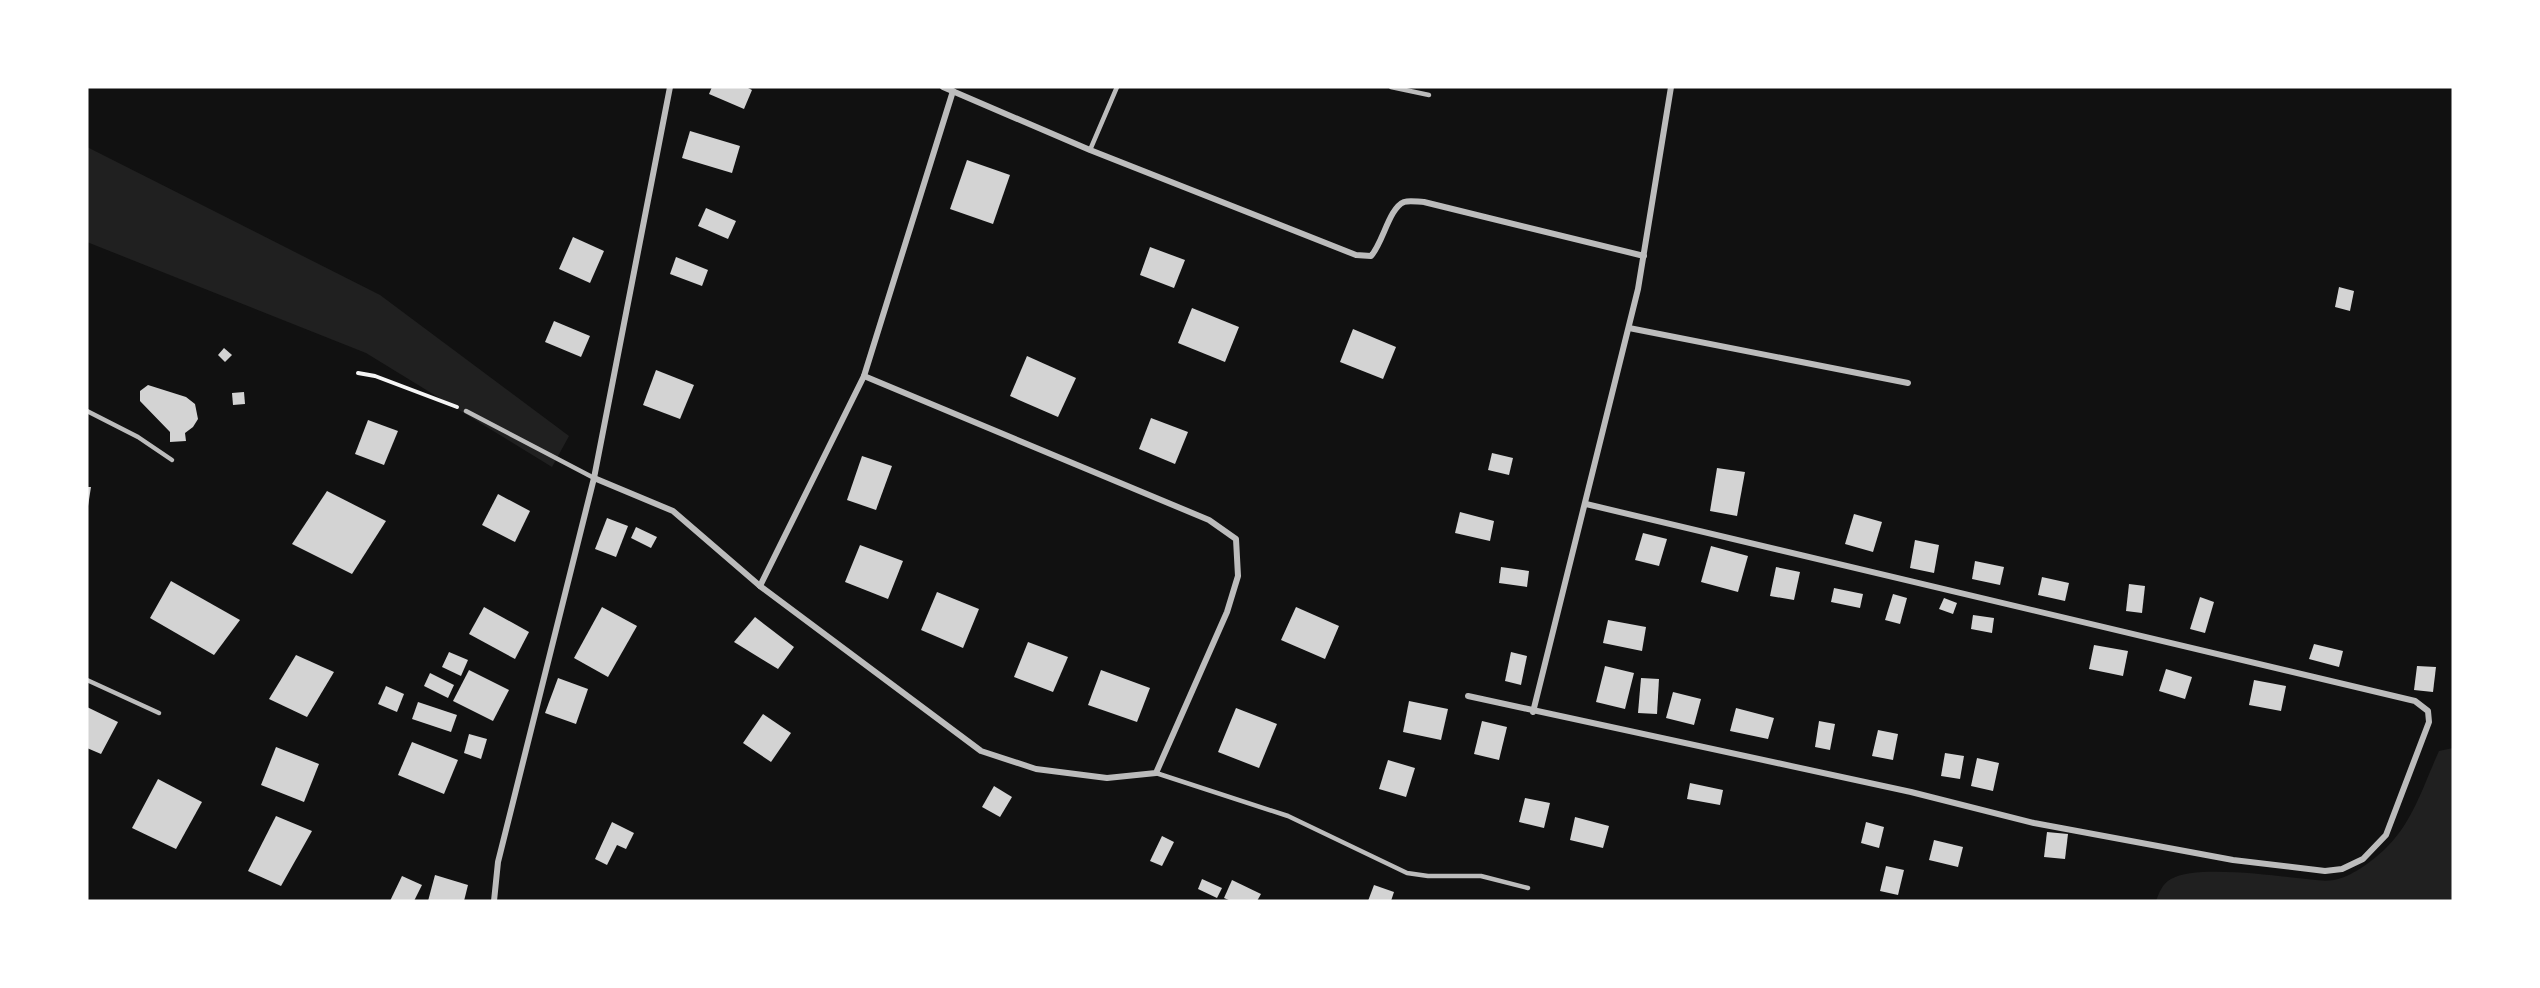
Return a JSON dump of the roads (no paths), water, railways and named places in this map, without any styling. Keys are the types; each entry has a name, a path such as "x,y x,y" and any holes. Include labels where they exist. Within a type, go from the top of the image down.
{"street":[{"path":"494,901 498,862 594,478 670,87"},
{"path":"943,87 1090,150 1356,255 1371,256 1377,250 1394,213 1403,202 1408,201 1424,202 1644,256"},
{"path":"1533,712 1629,328 1644,256 1671,87"},
{"path":"760,586 864,376 953,91"},
{"path":"1629,328 1908,383"},
{"path":"594,478 674,511 760,586 981,751 1048,771 1107,778 1156,773 1227,612 1238,576 1236,539 1209,520 864,376"},
{"path":"1468,696 1533,712 1911,792 2034,823 2233,860 2325,871 2342,869 2362,859 2386,835 2430,717 2424,706 2415,701 1586,504"}],"lane":[{"path":"1090,150 1117,87"},
{"path":"1391,87 1429,95"},
{"path":"87,411 138,437 172,460"},
{"path":"466,411 594,478"},
{"path":"87,680 159,713"},
{"path":"1156,773 1288,816 1407,873 1428,876 1481,876 1528,888"}]}
